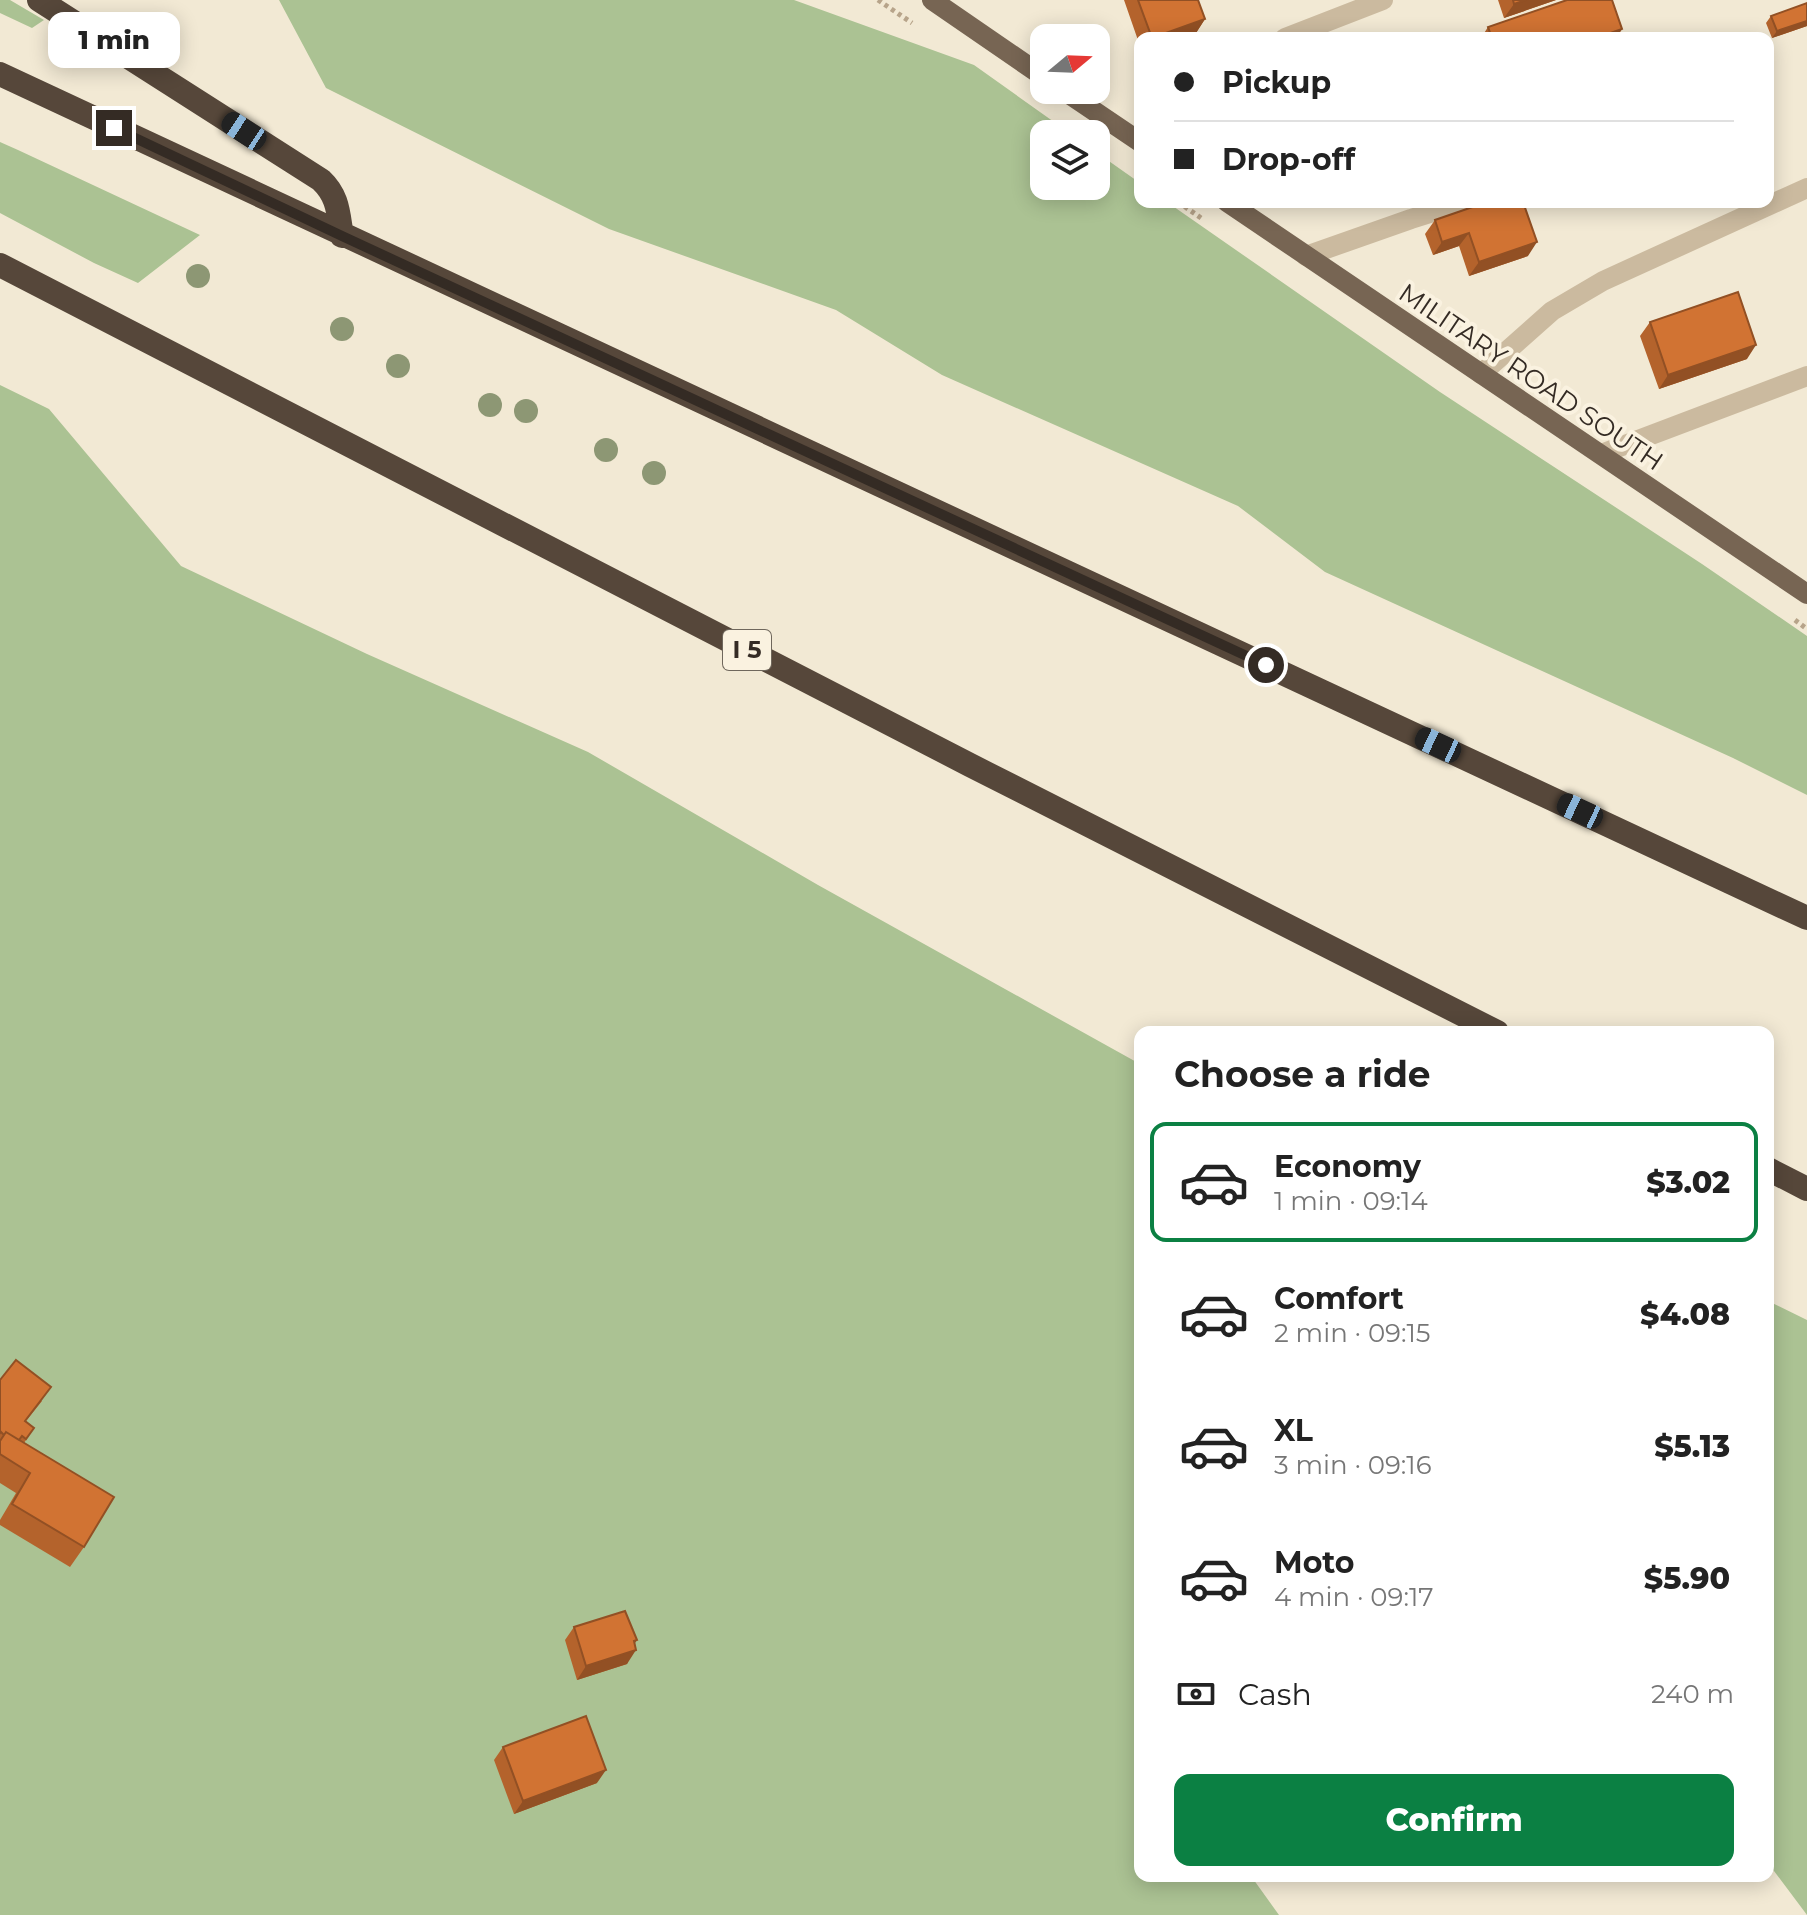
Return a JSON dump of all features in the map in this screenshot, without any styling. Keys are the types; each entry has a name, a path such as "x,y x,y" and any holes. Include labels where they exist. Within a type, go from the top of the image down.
{"highway":[{"path":"39,0 321,180 331,189 336,202 342,236"},
{"path":"0,74 1807,918"},
{"name":"I 5","path":"0,265 970,765 1485,1026"},
{"path":"1774,1172 1807,1189"}],"main road":[{"path":"932,0 1030,67"},
{"path":"1085,104 1134,135"},
{"name":"MILITARY ROAD SOUTH","path":"1236,208 1807,594"}],"street":[{"path":"1300,32 1383,0"},
{"path":"1774,203 1807,188"},
{"path":"1306,256 1446,208"},
{"path":"1481,374 1552,311 1603,281 1763,208"},
{"path":"1601,454 1807,376"}],"green space":[{"path":"0,0 10,0 44,20 32,28 0,13"},
{"path":"279,0 794,0 974,65 1051,120 1030,120 1030,200 1110,200 1110,162 1134,179 1134,208 1176,208 1440,392 1807,636 1807,795 1733,758 1325,572 1238,506 942,375 836,310 609,229 326,88"},
{"path":"0,142 200,235 138,283 94,263 0,213"},
{"path":"0,385 49,409 181,566 367,654 588,752 818,885 1134,1061 1134,1882 1255,1882 1279,1915 0,1915"},
{"path":"1774,1304 1807,1320 1807,1915 1774,1871"}],"building":[{"path":"1138,0 1198,0 1205,19 1169,32 1150,32"},
{"path":"1567,0 1612,0 1622,29 1613,32 1490,32 1488,27"},
{"path":"1807,3 1807,21 1777,31 1771,16"},
{"path":"1470,208 1525,208 1537,242 1479,262 1469,233 1442,242 1435,220"},
{"path":"1738,292 1756,345 1668,375 1650,322"},
{"path":"16,1360 51,1387 25,1421 34,1428 26,1439 22,1436 19,1440 6,1432 4,1435 0,1433 0,1380"},
{"path":"6,1432 114,1497 84,1547 12,1504 30,1473 0,1454 0,1441"},
{"path":"625,1611 637,1640 634,1641 636,1650 586,1666 574,1627"},
{"path":"586,1716 606,1770 523,1801 503,1747"}],"route":[{"path":"114,128 1266,665"}]}
